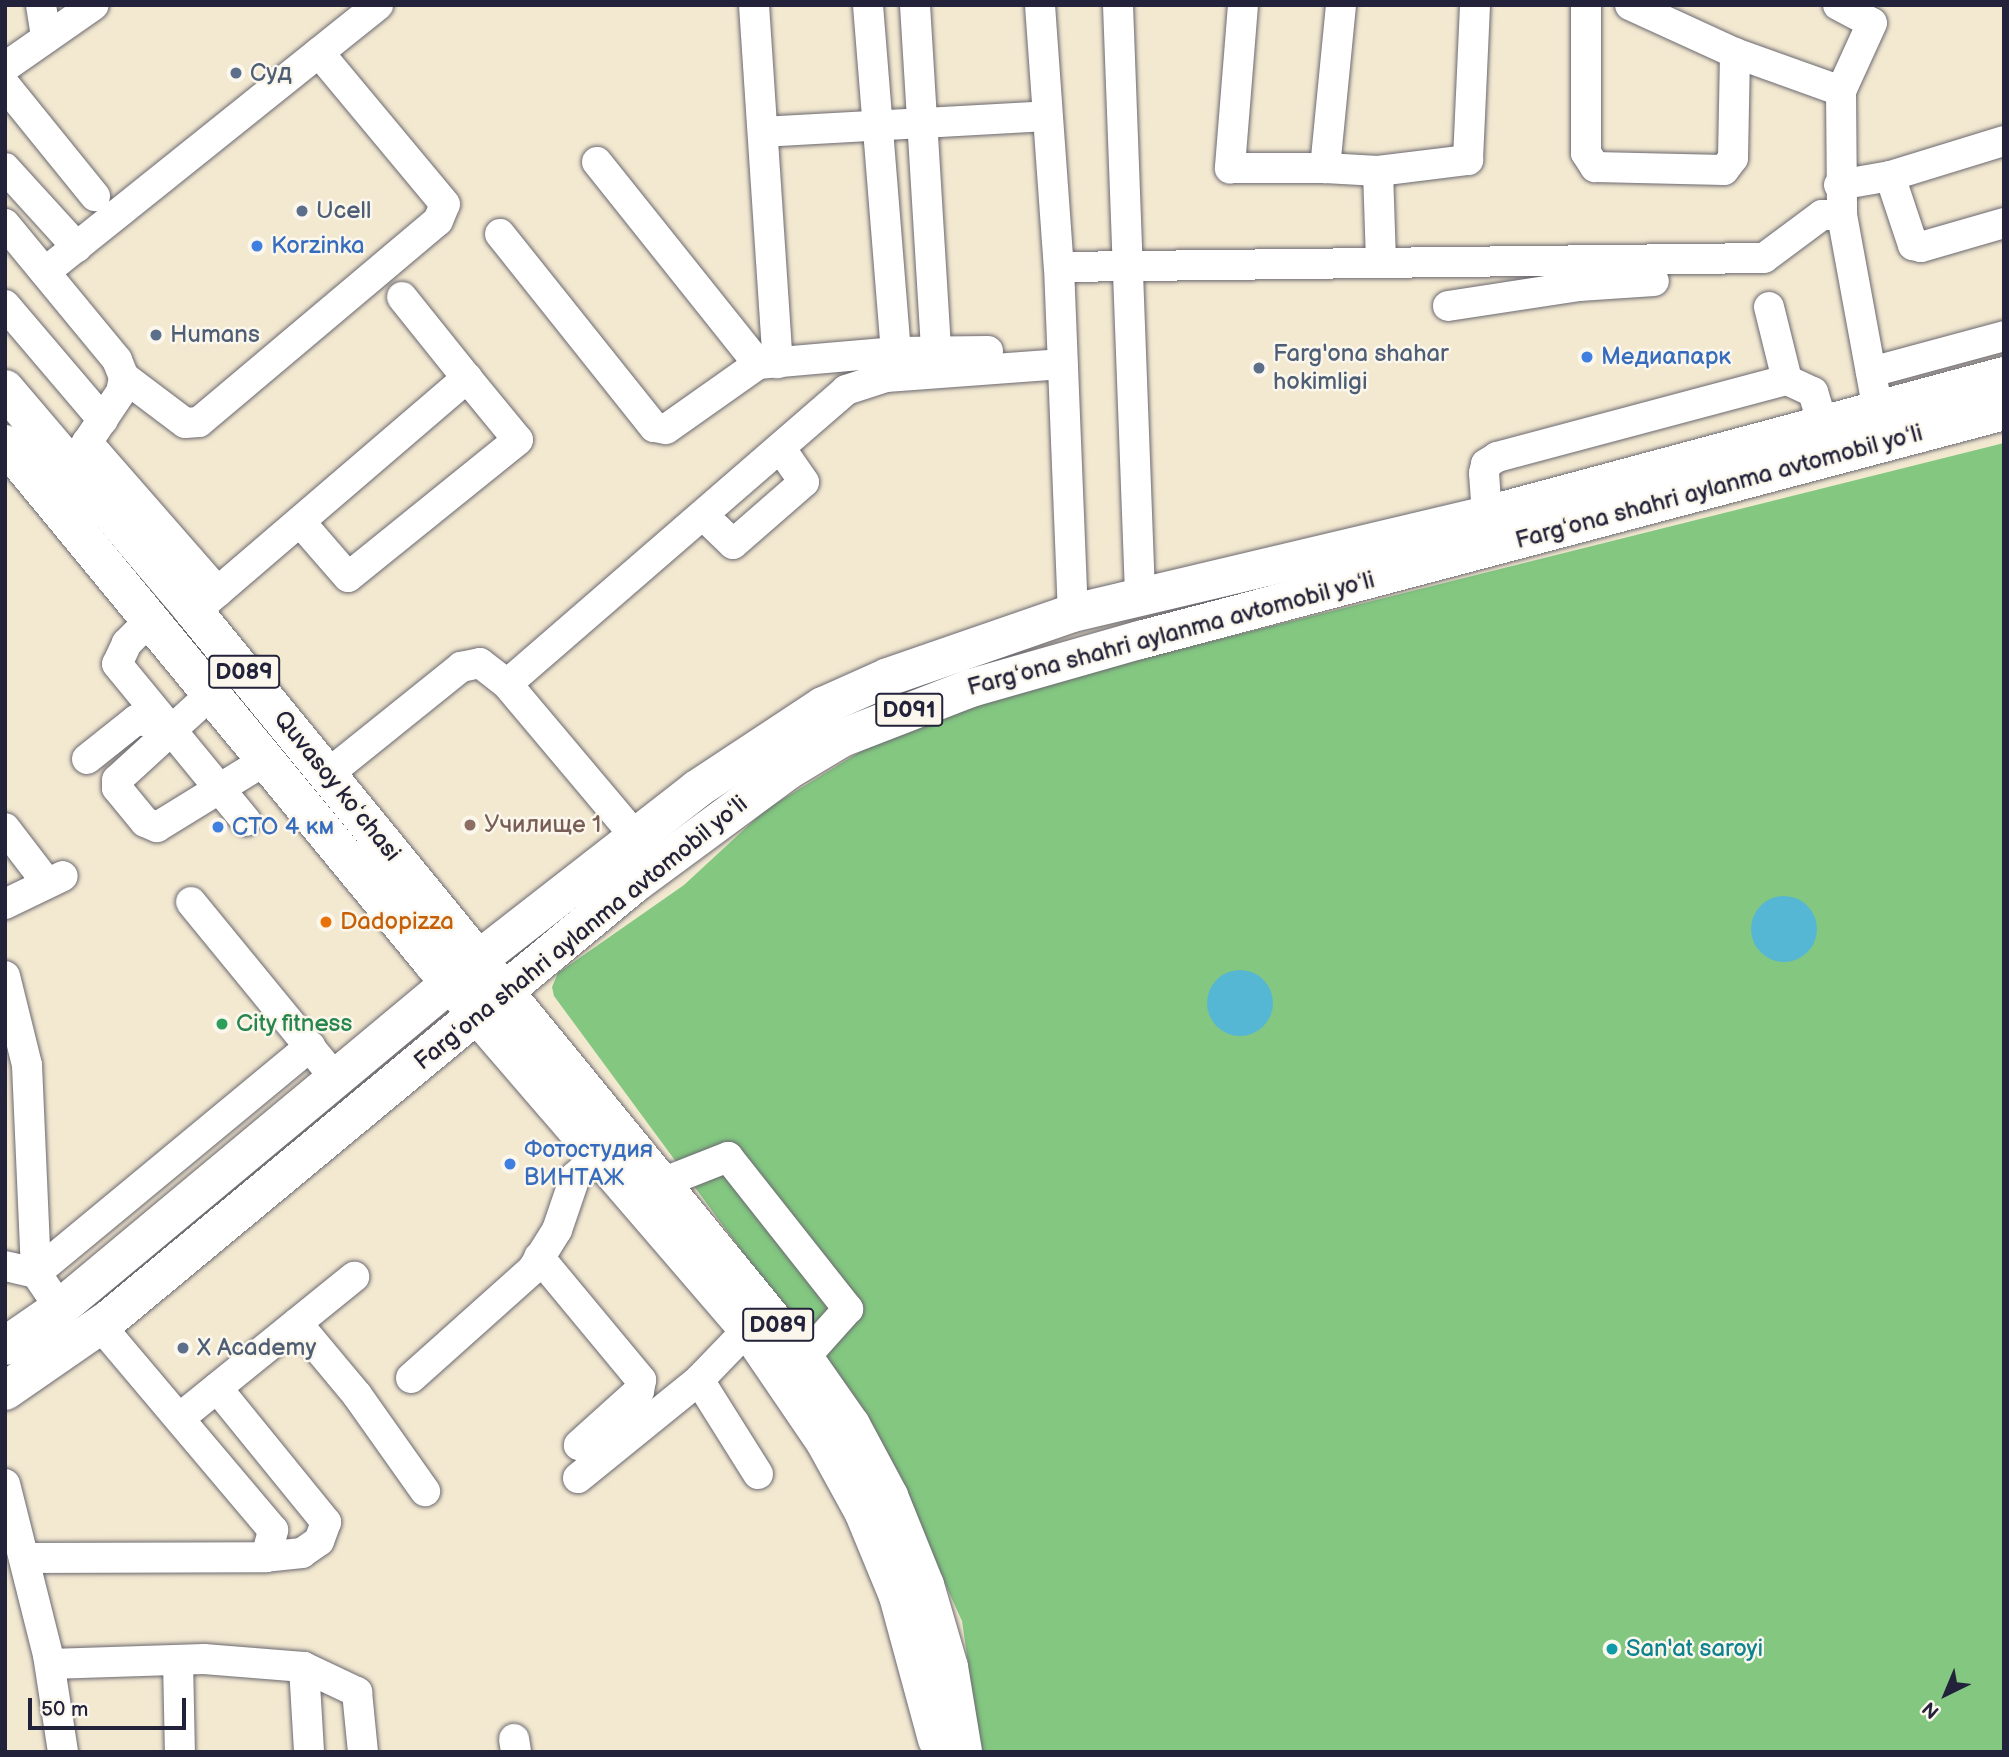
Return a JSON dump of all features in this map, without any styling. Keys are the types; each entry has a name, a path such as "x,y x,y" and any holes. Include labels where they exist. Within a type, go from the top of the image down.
{"main road":[{"name":"Fargʻona shahri aylanma avtomobil yoʻli","path":"5,1391 100,1325 634,884 787,771 842,738 905,711 1576,508 1823,425 2004,376"},
{"name":"Quvasoy koʻchasi","path":"5,389 87,443 206,602 328,774 479,959"},
{"name":"Fargʻona shahri aylanma avtomobil yoʻli","path":"5,1346 60,1308 479,959 697,789 823,706 888,677 1073,613 1140,595 1487,515 1576,508 2004,411"},
{"name":"Quvasoy koʻchasi","path":"5,444 450,983"},
{"name":"D089","path":"479,959 491,1002 598,1156 748,1329 825,1442 863,1511 898,1596 939,1752"},
{"name":"D089","path":"450,983 491,1002 662,1183 804,1357 851,1425 890,1496 925,1585 949,1667 963,1752"}],"street":[{"path":"41,5 46,38"},
{"path":"5,67 94,5"},
{"path":"46,272 378,5"},
{"path":"754,5 763,132 768,363"},
{"path":"868,5 896,352"},
{"path":"915,5 936,352"},
{"path":"1040,5 1059,267 1073,613"},
{"path":"1118,5 1140,595"},
{"path":"1243,5 1230,168 1378,171 1468,160 1475,5"},
{"path":"1325,168 1341,5"},
{"path":"1586,5 1586,153 1595,167 1724,170 1733,158 1735,53"},
{"path":"1630,5 1735,53 1842,91"},
{"path":"1838,5 1877,14 1842,91 1840,200 1878,412"},
{"path":"5,224 117,360 124,377 185,423 199,422 438,221 445,204 319,53"},
{"path":"5,85 95,196"},
{"path":"763,132 1046,116"},
{"path":"1448,306 1581,272 1764,258 1840,200 1890,176 2004,141"},
{"path":"597,162 768,363"},
{"path":"5,168 77,247"},
{"path":"1378,171 1381,260"},
{"path":"1890,176 1913,245 1921,247 2004,223"},
{"path":"500,234 654,427 666,429 768,363 896,352 1063,356"},
{"path":"1059,267 1127,263 1381,260 1581,272 1654,281"},
{"path":"301,523 348,577 519,440 402,297"},
{"path":"5,305 87,443 121,392 124,377"},
{"path":"1769,307 1787,380"},
{"path":"1871,372 2004,336"},
{"path":"507,684 704,516 846,390 886,377 1063,356"},
{"path":"206,602 467,378"},
{"path":"1487,515 1484,473 1486,464 1497,457 1787,380 1813,392 1823,425"},
{"path":"704,516 733,544 804,482 781,449"},
{"path":"150,620 127,643 117,664 246,821"},
{"path":"328,774 461,667 480,663 507,684 636,837"},
{"path":"211,694 165,723 117,780 117,788 138,814 157,827 266,760"},
{"path":"87,759 136,720 165,723"},
{"path":"5,828 55,880 5,904"},
{"path":"191,902 336,1079"},
{"path":"5,976 27,1065 36,1273 60,1308"},
{"path":"36,1273 310,1046"},
{"path":"411,1378 531,1270 557,1230 575,1177 598,1156"},
{"path":"662,1183 727,1157 736,1168 848,1309 804,1357"},
{"path":"539,1257 641,1380 639,1391 579,1445"},
{"path":"5,1266 36,1273"},
{"path":"181,1418 354,1277"},
{"path":"297,1323 357,1395 425,1491"},
{"path":"100,1325 273,1530 266,1557"},
{"path":"578,1478 698,1380 748,1329"},
{"path":"698,1380 758,1474"},
{"path":"24,1558 266,1557 302,1553 319,1541 327,1522 217,1388"},
{"path":"5,1484 50,1664 61,1750"},
{"path":"50,1664 178,1660 304,1667 357,1692 363,1752"},
{"path":"178,1660 180,1752"},
{"path":"304,1667 309,1752"}],"green space":[{"path":"2004,443 2004,1752 981,1752 962,1621 878,1436 554,996 552,987 558,973 684,885 765,810 866,748 930,721 1064,678"}],"water":[{"path":"1784,896 1797,899 1807,906 1814,916 1817,929 1814,942 1807,952 1797,959 1784,962 1771,959 1761,952 1754,942 1751,929 1754,916 1761,906 1771,899"},
{"path":"1240,970 1253,973 1263,980 1270,990 1273,1003 1270,1016 1263,1026 1253,1033 1240,1036 1227,1033 1217,1026 1210,1016 1207,1003 1210,990 1217,980 1227,973"}],"place":[{"name":"Суд","path":"236,73"},
{"name":"Ucell","path":"302,211"},
{"name":"Korzinka","path":"257,246"},
{"name":"Humans","path":"156,335"},
{"name":"Медиапарк","path":"1587,357"},
{"name":"Farg'ona shahar hokimligi","path":"1259,368"},
{"name":"Училище 1","path":"470,825"},
{"name":"СТО 4 км","path":"218,827"},
{"name":"Dadopizza","path":"326,922"},
{"name":"City fitness","path":"222,1024"},
{"name":"Фотостудия ВИНТАЖ","path":"510,1164"},
{"name":"X Academy","path":"183,1348"},
{"name":"San'at saroyi","path":"1612,1649"}]}
